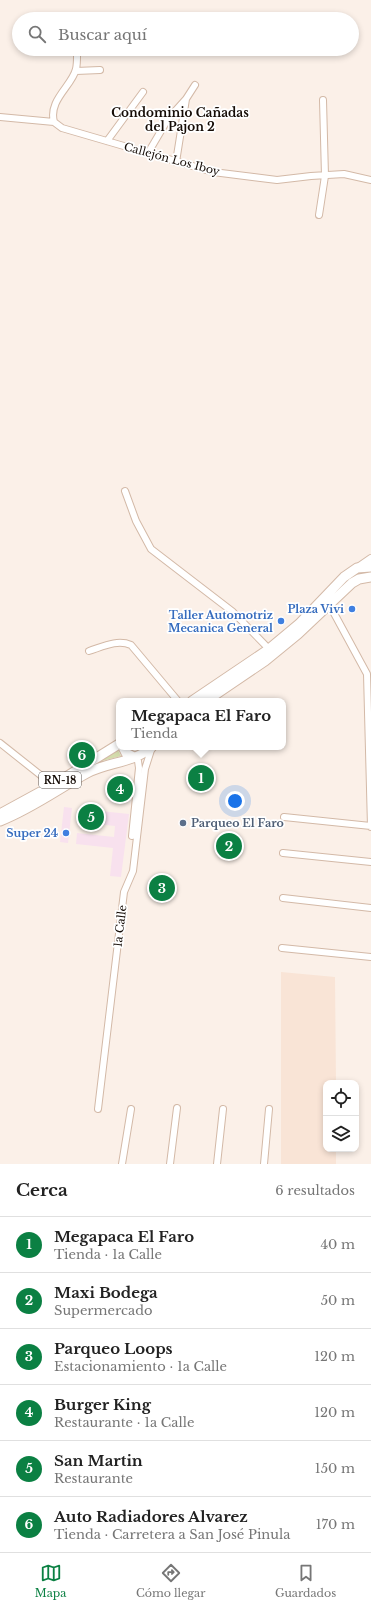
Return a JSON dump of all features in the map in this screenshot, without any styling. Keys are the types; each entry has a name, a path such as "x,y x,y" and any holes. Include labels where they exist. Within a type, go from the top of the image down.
{"main road":[{"path":"210,698 265,661 298,634 324,605 336,583 357,568 371,567"},
{"path":"339,594 342,586 371,567"},
{"path":"196,698 269,649 299,624 359,579 371,577"},
{"name":"RN-18","path":"0,814 53,785 116,746"},
{"path":"124,750 126,754 134,757"},
{"name":"RN-18","path":"0,821 50,796 87,773 103,766 134,757 147,750"},
{"path":"10,816 12,811 51,790 53,785"}],"street":[{"path":"54,122 54,112 58,99 76,71 77,56"},
{"path":"76,71 100,70"},
{"path":"148,153 168,119 186,99 195,85"},
{"path":"107,141 143,92"},
{"path":"176,162 186,99"},
{"path":"319,215 325,176 323,100"},
{"name":"Callejón Los Iboy","path":"0,118 54,122 62,128 213,172 277,180 344,174 371,180"},
{"path":"125,491 136,521 151,549 233,612 269,649"},
{"path":"357,568 371,559"},
{"path":"284,817 371,826 367,674 324,605"},
{"path":"89,651 111,644 123,643 131,645 175,698"},
{"path":"0,743 53,785"},
{"name":"1a Calle","path":"98,1108 124,892 133,871 145,769 151,750"},
{"path":"132,836 139,768 138,762 134,757"},
{"path":"283,853 368,862"},
{"path":"283,898 368,908"},
{"path":"282,948 371,957"},
{"path":"170,1164 177,1108"},
{"path":"122,1164 131,1109"},
{"path":"217,1164 223,1109"},
{"path":"264,1164 269,1109"}],"shaded area":[{"path":"64,807 72,808 68,843 60,842"},
{"path":"81,809 129,814 121,877 110,876 113,848 76,844 77,833 114,837 115,826 79,822"},
{"path":"281,972 335,977 336,1080 323,1080 323,1152 336,1152 336,1164 281,1164"}],"green space":[{"path":"116,749 121,756 98,762"}],"place":[{"name":"Plaza Vivi","path":"352,609"},
{"name":"Taller Automotriz Mecanica General","path":"281,621"},
{"name":"Auto Radiadores Alvarez","path":"82,755"},
{"name":"Megapaca El Faro","path":"201,778"},
{"name":"Burger King","path":"120,789"},
{"name":"San Martin","path":"91,817"},
{"name":"Parqueo El Faro","path":"183,823"},
{"name":"Super 24","path":"66,833"},
{"name":"Maxi Bodega","path":"229,846"},
{"name":"Parqueo Loops","path":"162,888"}],"district":[{"name":"Condominio Cañadas del Pajon 2","path":"180,119"}]}
